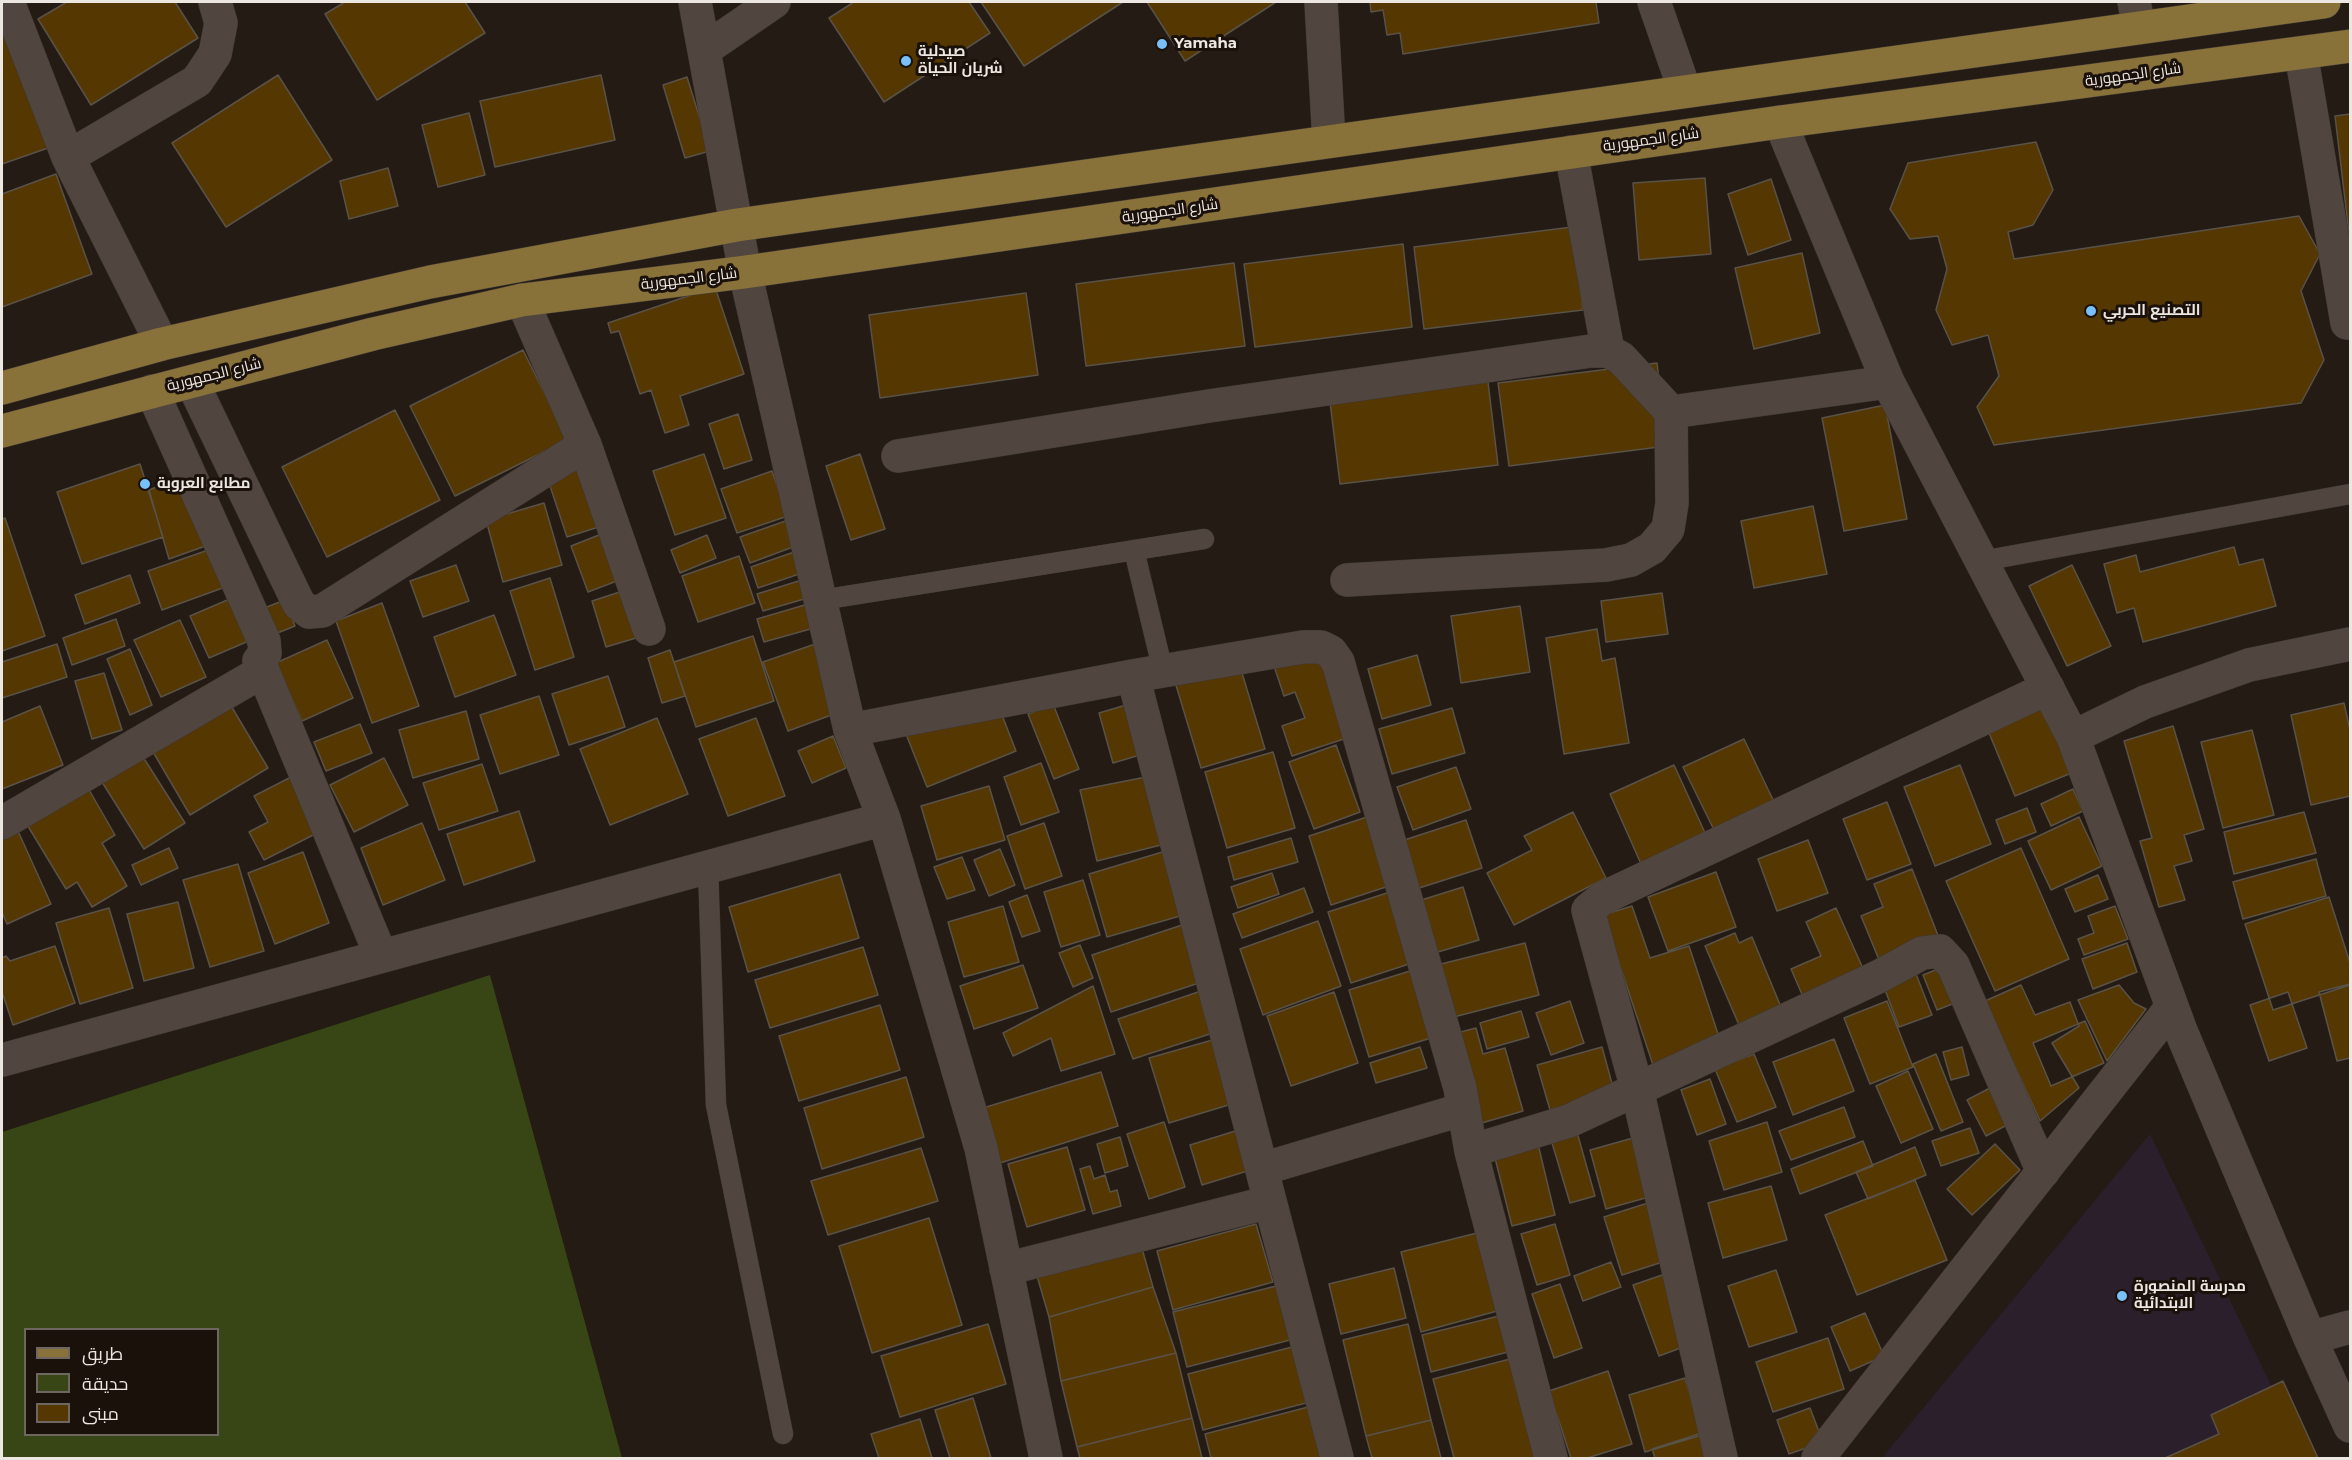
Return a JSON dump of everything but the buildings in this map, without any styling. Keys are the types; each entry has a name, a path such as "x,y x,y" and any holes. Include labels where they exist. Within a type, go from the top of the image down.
{"main road":[{"path":"2,388 162,344 430,282 737,225 1685,92 2136,14 2324,2"},
{"name":"شارع الجمهورية","path":"2,431 373,334 522,300 746,272 1780,122 2350,46"}],"street":[{"path":"8,2 68,157 162,344"},
{"path":"68,157 197,81 215,54 221,22 215,2"},
{"path":"695,2 746,272 850,730 884,819 981,1148 1046,1458"},
{"path":"704,50 774,2"},
{"path":"1321,2 1329,141"},
{"path":"1654,2 1685,92"},
{"path":"2301,52 2347,323"},
{"path":"1780,122 1888,382 2073,737 2171,1008 2310,1338 2350,1426"},
{"path":"1571,152 1608,351"},
{"path":"522,300 585,445 649,629"},
{"path":"898,456 1232,403 1591,351 1608,351 1621,358 1671,412 1672,503 1668,529 1652,548 1631,560 1605,566 1347,580"},
{"path":"192,382 299,604 309,612 322,612 585,445"},
{"path":"1671,412 1888,382"},
{"path":"152,391 264,641 266,653 259,661 262,670 381,957"},
{"path":"2073,737 2145,702 2249,665 2350,644"},
{"path":"850,730 1148,673 1304,647 1321,647 1331,652 1338,662 1460,1088 1470,1151 1551,1458"},
{"path":"2,824 262,670"},
{"path":"1148,673 1262,1169 1337,1458"},
{"path":"1721,1458 1637,1089 1588,910 1603,898 2048,688"},
{"path":"2,1060 884,819"},
{"path":"1470,1151 1569,1121 1880,975 1922,952 1940,951 1953,965 2043,1172"},
{"path":"1818,1458 2171,1008"},
{"path":"1262,1169 1464,1109"},
{"path":"1006,1269 1270,1202"},
{"path":"2310,1338 2350,1327"}],"lane":[{"path":"1982,561 2350,494"},
{"path":"821,600 1204,539"},
{"path":"1134,550 1148,673"},
{"path":"708,867 716,1105 783,1434"}],"shaded area":[{"name":"مدرسة المنصورة الابتدائية","path":"2150,1134 2306,1458 1882,1458"}],"green space":[{"path":"490,975 622,1458 2,1458 2,1132"}],"place":[{"name":"Yamaha","path":"1162,44"},
{"name":"صيدلية شريان الحياة","path":"906,61"},
{"name":"التصنيع الحربي","path":"2091,311"},
{"name":"مطابع العروبة","path":"145,484"},
{"name":"مدرسة المنصورة الابتدائية","path":"2122,1296"}]}
